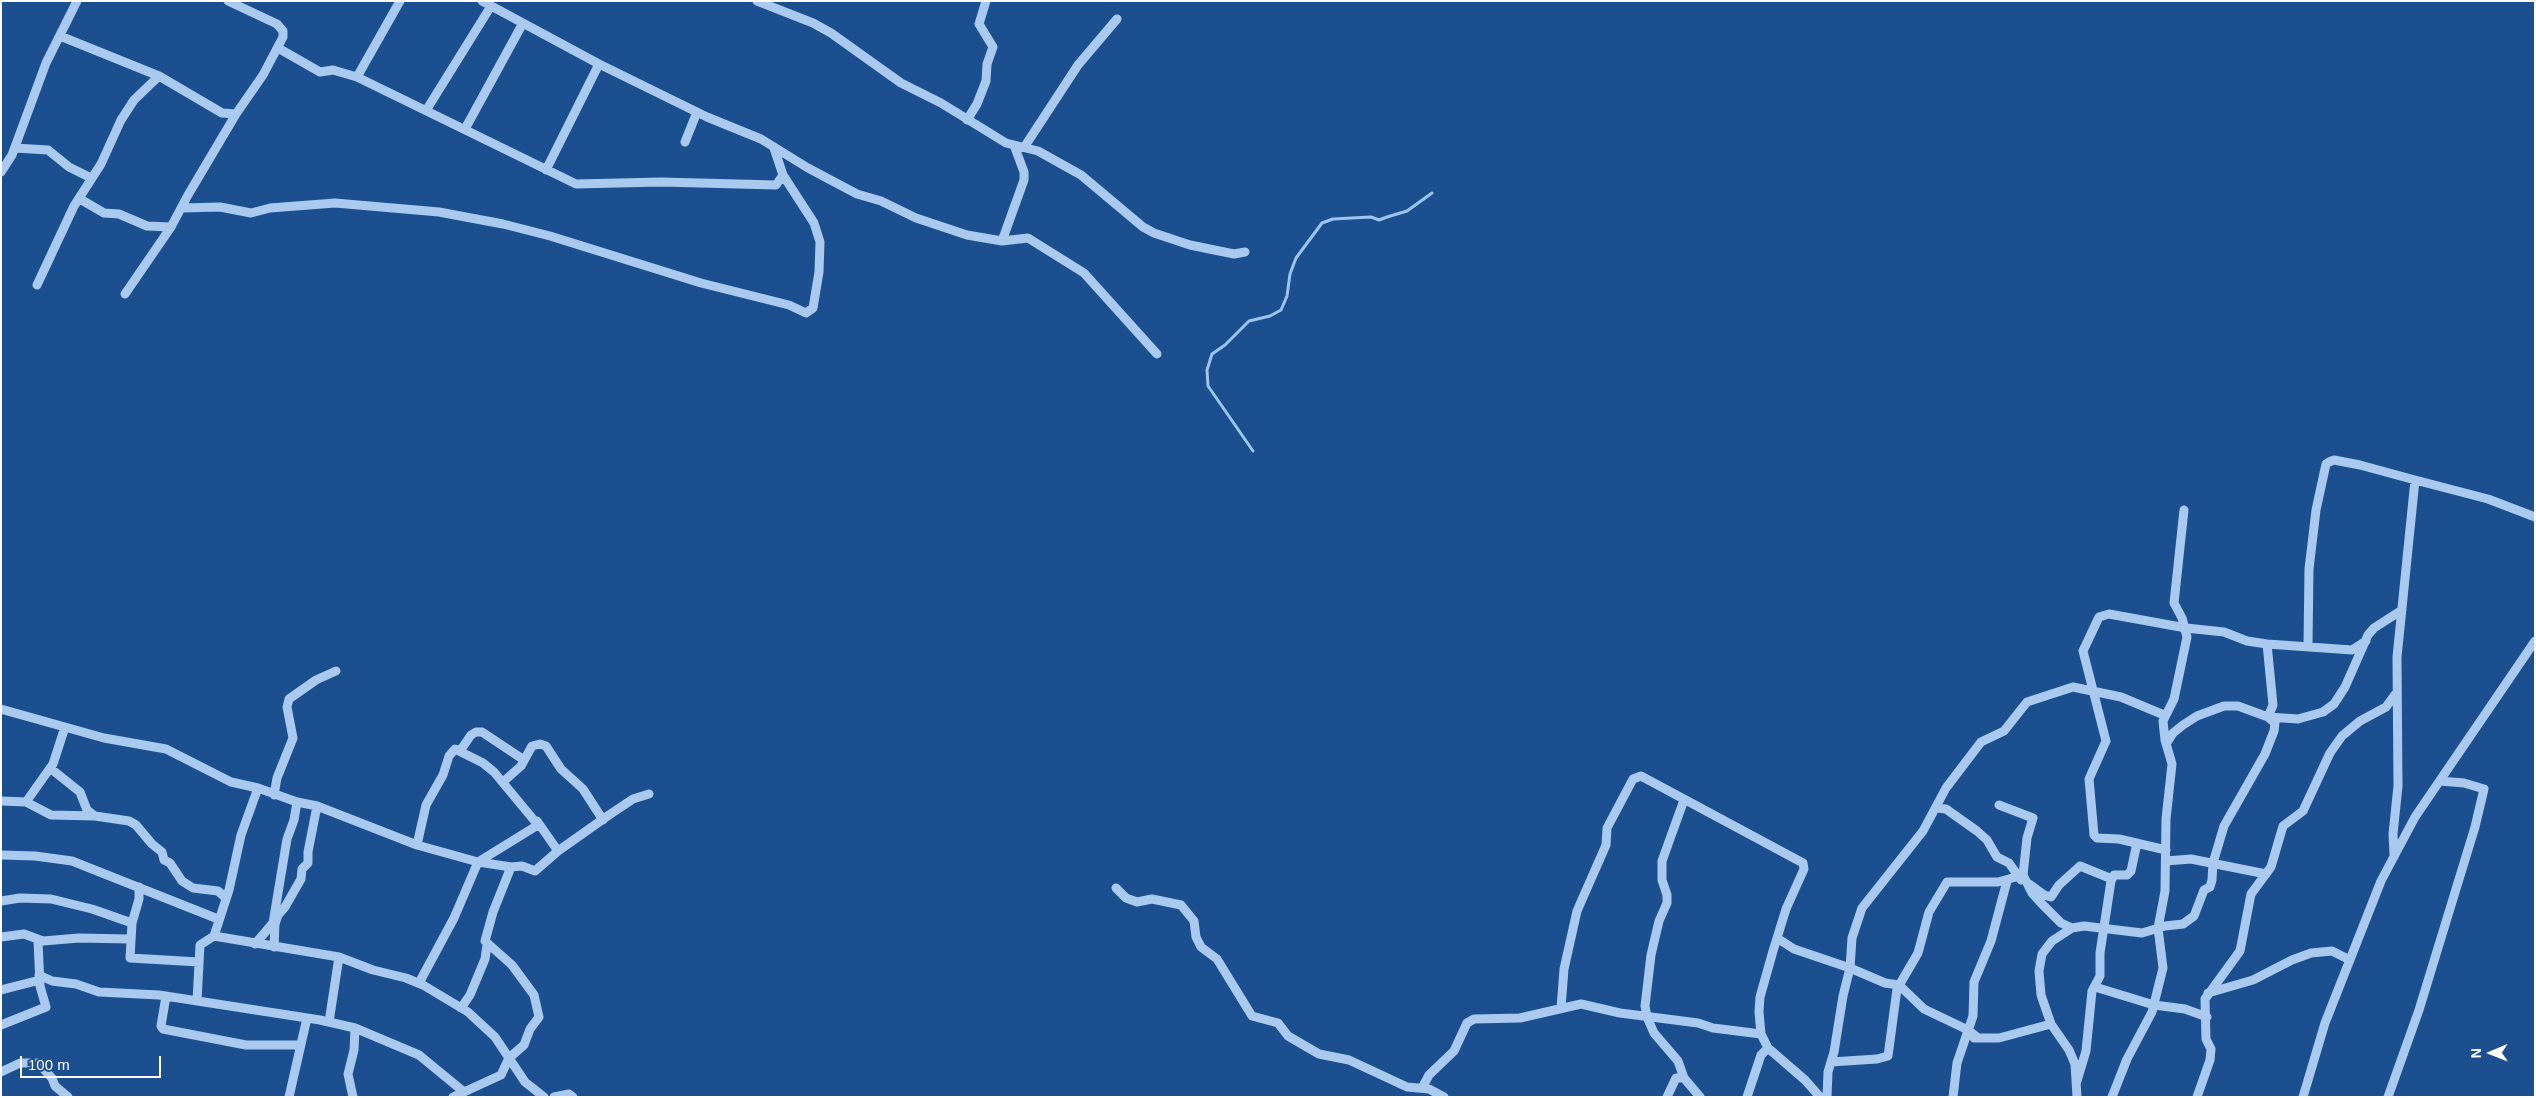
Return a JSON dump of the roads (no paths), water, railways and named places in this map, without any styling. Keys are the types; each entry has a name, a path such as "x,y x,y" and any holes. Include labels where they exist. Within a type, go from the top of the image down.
{"street":[{"path":"1,172 15,148 38,83 77,1"},
{"path":"125,294 172,227 236,114 251,94 278,48 283,31 277,24 228,1"},
{"path":"357,77 400,1"},
{"path":"482,1 599,64 696,112 750,133 850,190 881,201 907,214 967,235 1002,241 1028,238 1084,273 1157,354"},
{"path":"757,1 813,23 901,83 941,103 1006,143 1025,146 1081,175 1154,234 1190,245 1234,254 1245,252"},
{"path":"967,120 977,104 986,81 987,64 993,47 979,24 986,1"},
{"path":"427,109 491,6"},
{"path":"1025,146 1078,65 1117,19"},
{"path":"465,129 523,23"},
{"path":"60,36 159,76 218,111 236,114"},
{"path":"278,48 320,72 333,70 357,77 427,109 576,184 661,182 776,185 783,176"},
{"path":"546,170 599,64"},
{"path":"36,285 74,206 101,164 121,120 134,100 159,76"},
{"path":"685,142 696,112"},
{"path":"1002,241 1024,180 1024,172 1014,145"},
{"path":"15,148 48,150 69,167 91,178"},
{"path":"182,208 220,207 251,213 270,208 335,203 439,212 503,224 550,236 701,283 789,305 806,313 813,308 819,272 820,242 814,223 783,176 774,148"},
{"path":"80,199 104,213 119,214 147,226 172,227"},
{"path":"2308,646 2309,569 2316,510 2326,464 2334,460 2416,480 2488,499 2535,517"},
{"path":"2394,855 2393,834 2398,786 2398,649 2416,480"},
{"path":"2112,1097 2127,1059 2154,1005 2163,968 2158,928 2166,861 2166,819 2172,764 2166,744 2164,715 2174,699 2187,637 2186,628 2174,601 2184,510"},
{"path":"2268,717 2298,718 2324,712 2334,704 2345,687 2374,628 2402,610"},
{"path":"2166,850 2119,839 2097,838 2094,835 2089,779 2106,741 2083,651 2099,617 2109,614 2186,628 2230,633 2247,641 2267,644 2352,650 2366,641"},
{"path":"2303,1097 2316,1050 2380,881 2415,818 2535,641"},
{"path":"2267,644 2273,705 2268,717"},
{"path":"274,795 278,778 293,738 287,707 289,700 316,680 336,671"},
{"path":"1827,1097 1827,1078 1842,996 1850,968 1852,938 1864,903 1893,871 1923,831 1946,788 1981,742 2004,731 2024,704 2073,687 2081,687 2092,692 2121,697 2164,715"},
{"path":"2197,1097 2210,1060 2211,1049 2206,1039 2204,1004 2208,993 2240,951 2251,894 2274,861 2283,826 2303,811 2336,743 2360,721 2386,707 2397,692"},
{"path":"1999,805 2033,818 2027,838 2021,876 2032,893 2061,924 2072,928 2103,928 2133,933 2183,924 2194,916 2204,890 2210,887 2213,863 2224,826 2274,734 2276,723 2268,717 2238,706 2224,706 2197,716 2183,725 2173,733 2166,744"},
{"path":"1,709 104,738 166,749 231,782 258,788 297,802 317,806 417,845 478,862 511,867 522,866 536,871 558,851 602,820 633,799 649,794"},
{"path":"26,802 50,768 65,727"},
{"path":"460,751 471,735 482,732 524,760"},
{"path":"503,782 524,760 532,746 540,744 546,746 561,769 583,790 602,820"},
{"path":"417,845 429,797 443,775 452,751 460,751 483,763 503,782 538,825"},
{"path":"50,768 80,792 87,810 95,816"},
{"path":"1561,1008 1564,969 1577,911 1606,845 1607,828 1633,780 1641,776 1803,863 1804,869 1777,938 1760,997 1761,1034 1768,1048 1806,1080 1820,1097"},
{"path":"2388,1097 2419,1010 2484,789 2464,783 2440,780"},
{"path":"197,1001 200,945 214,936 226,898 241,835 258,788"},
{"path":"1684,800 1662,861 1662,880 1667,895 1667,903 1659,921 1645,991 1647,1017 1654,1033 1678,1061 1684,1078 1700,1097"},
{"path":"1,801 26,802 51,815 95,816 136,825 152,844 162,852 164,860 170,863 182,881 193,888 218,891 226,898"},
{"path":"255,944 273,923 287,839 294,820 297,802"},
{"path":"274,947 275,924 278,915 286,907 301,879 302,869 308,863 308,852 317,806"},
{"path":"1936,808 1946,809 1978,831 1987,840 1997,857 2009,863 2032,887 2051,897 2059,886 2080,866 2112,879"},
{"path":"538,825 537,821 558,851"},
{"path":"419,983 454,918 478,862 538,825"},
{"path":"2076,1081 2086,1051 2092,994 2100,976 2103,928 2112,879 2114,875 2129,874 2137,843"},
{"path":"1,855 57,858 72,861 218,920"},
{"path":"2166,861 2191,859 2266,874"},
{"path":"461,1008 470,995 485,959 487,945 485,942 489,923 511,867"},
{"path":"1831,1062 1878,1059 1888,1056 1899,985 1918,953 1929,912 1948,882 2007,881 2021,876"},
{"path":"1953,1097 1957,1063 1973,1016 1974,982 1991,941 2007,881"},
{"path":"139,887 139,899 132,923 129,957 132,960 199,962"},
{"path":"1116,888 1126,898 1137,902 1152,899 1182,905 1194,921 1196,937 1201,947 1216,959 1252,1016 1278,1023 1288,1036 1319,1054 1349,1060 1407,1087 1429,1088 1444,1097"},
{"path":"1,901 28,898 50,899 92,909 132,923"},
{"path":"2060,934 2061,924"},
{"path":"2072,928 2060,934 2042,954 2039,971 2041,995 2050,1024 2069,1050 2075,1064 2077,1097"},
{"path":"1,936 24,934 38,940 130,938"},
{"path":"214,936 339,958 419,983 480,1021 495,1037 525,1082 544,1097"},
{"path":"1777,938 1794,949 1850,968 1886,983 1899,985 1924,1010 1977,1036"},
{"path":"1,1025 46,1007 40,978 38,940"},
{"path":"453,1097 501,1075 509,1058 524,1045 530,1029 539,1017 534,995 512,965 487,945"},
{"path":"2208,993 2253,980 2310,953 2332,951 2350,960"},
{"path":"329,1022 339,958"},
{"path":"1,990 40,978 76,984 99,992 166,996 329,1022 355,1028 419,1055 464,1092"},
{"path":"2095,987 2154,1005 2185,1009 2206,1017"},
{"path":"166,996 161,1026 163,1029 246,1045 300,1045"},
{"path":"1422,1088 1429,1075 1454,1050 1470,1020 1520,1018 1582,1004 1647,1017 1698,1023 1712,1028 1761,1034"},
{"path":"289,1097 307,1018"},
{"path":"1964,1041 1977,1036 1999,1038 2050,1024"},
{"path":"353,1097 348,1074 354,1050 355,1028"},
{"path":"1747,1097 1761,1055 1768,1048"},
{"path":"1,1072 20,1064 38,1063 44,1068 47,1075 52,1078 55,1086 68,1097"},
{"path":"1666,1097 1676,1078 1684,1078"},
{"path":"554,1097 569,1094 574,1097"}],"waterway":[{"path":"1253,451 1208,386 1207,370 1212,354 1225,345 1249,321 1270,316 1281,310 1287,296 1290,274 1296,258 1322,223 1333,219 1371,217 1379,220 1407,211 1432,193"}]}
